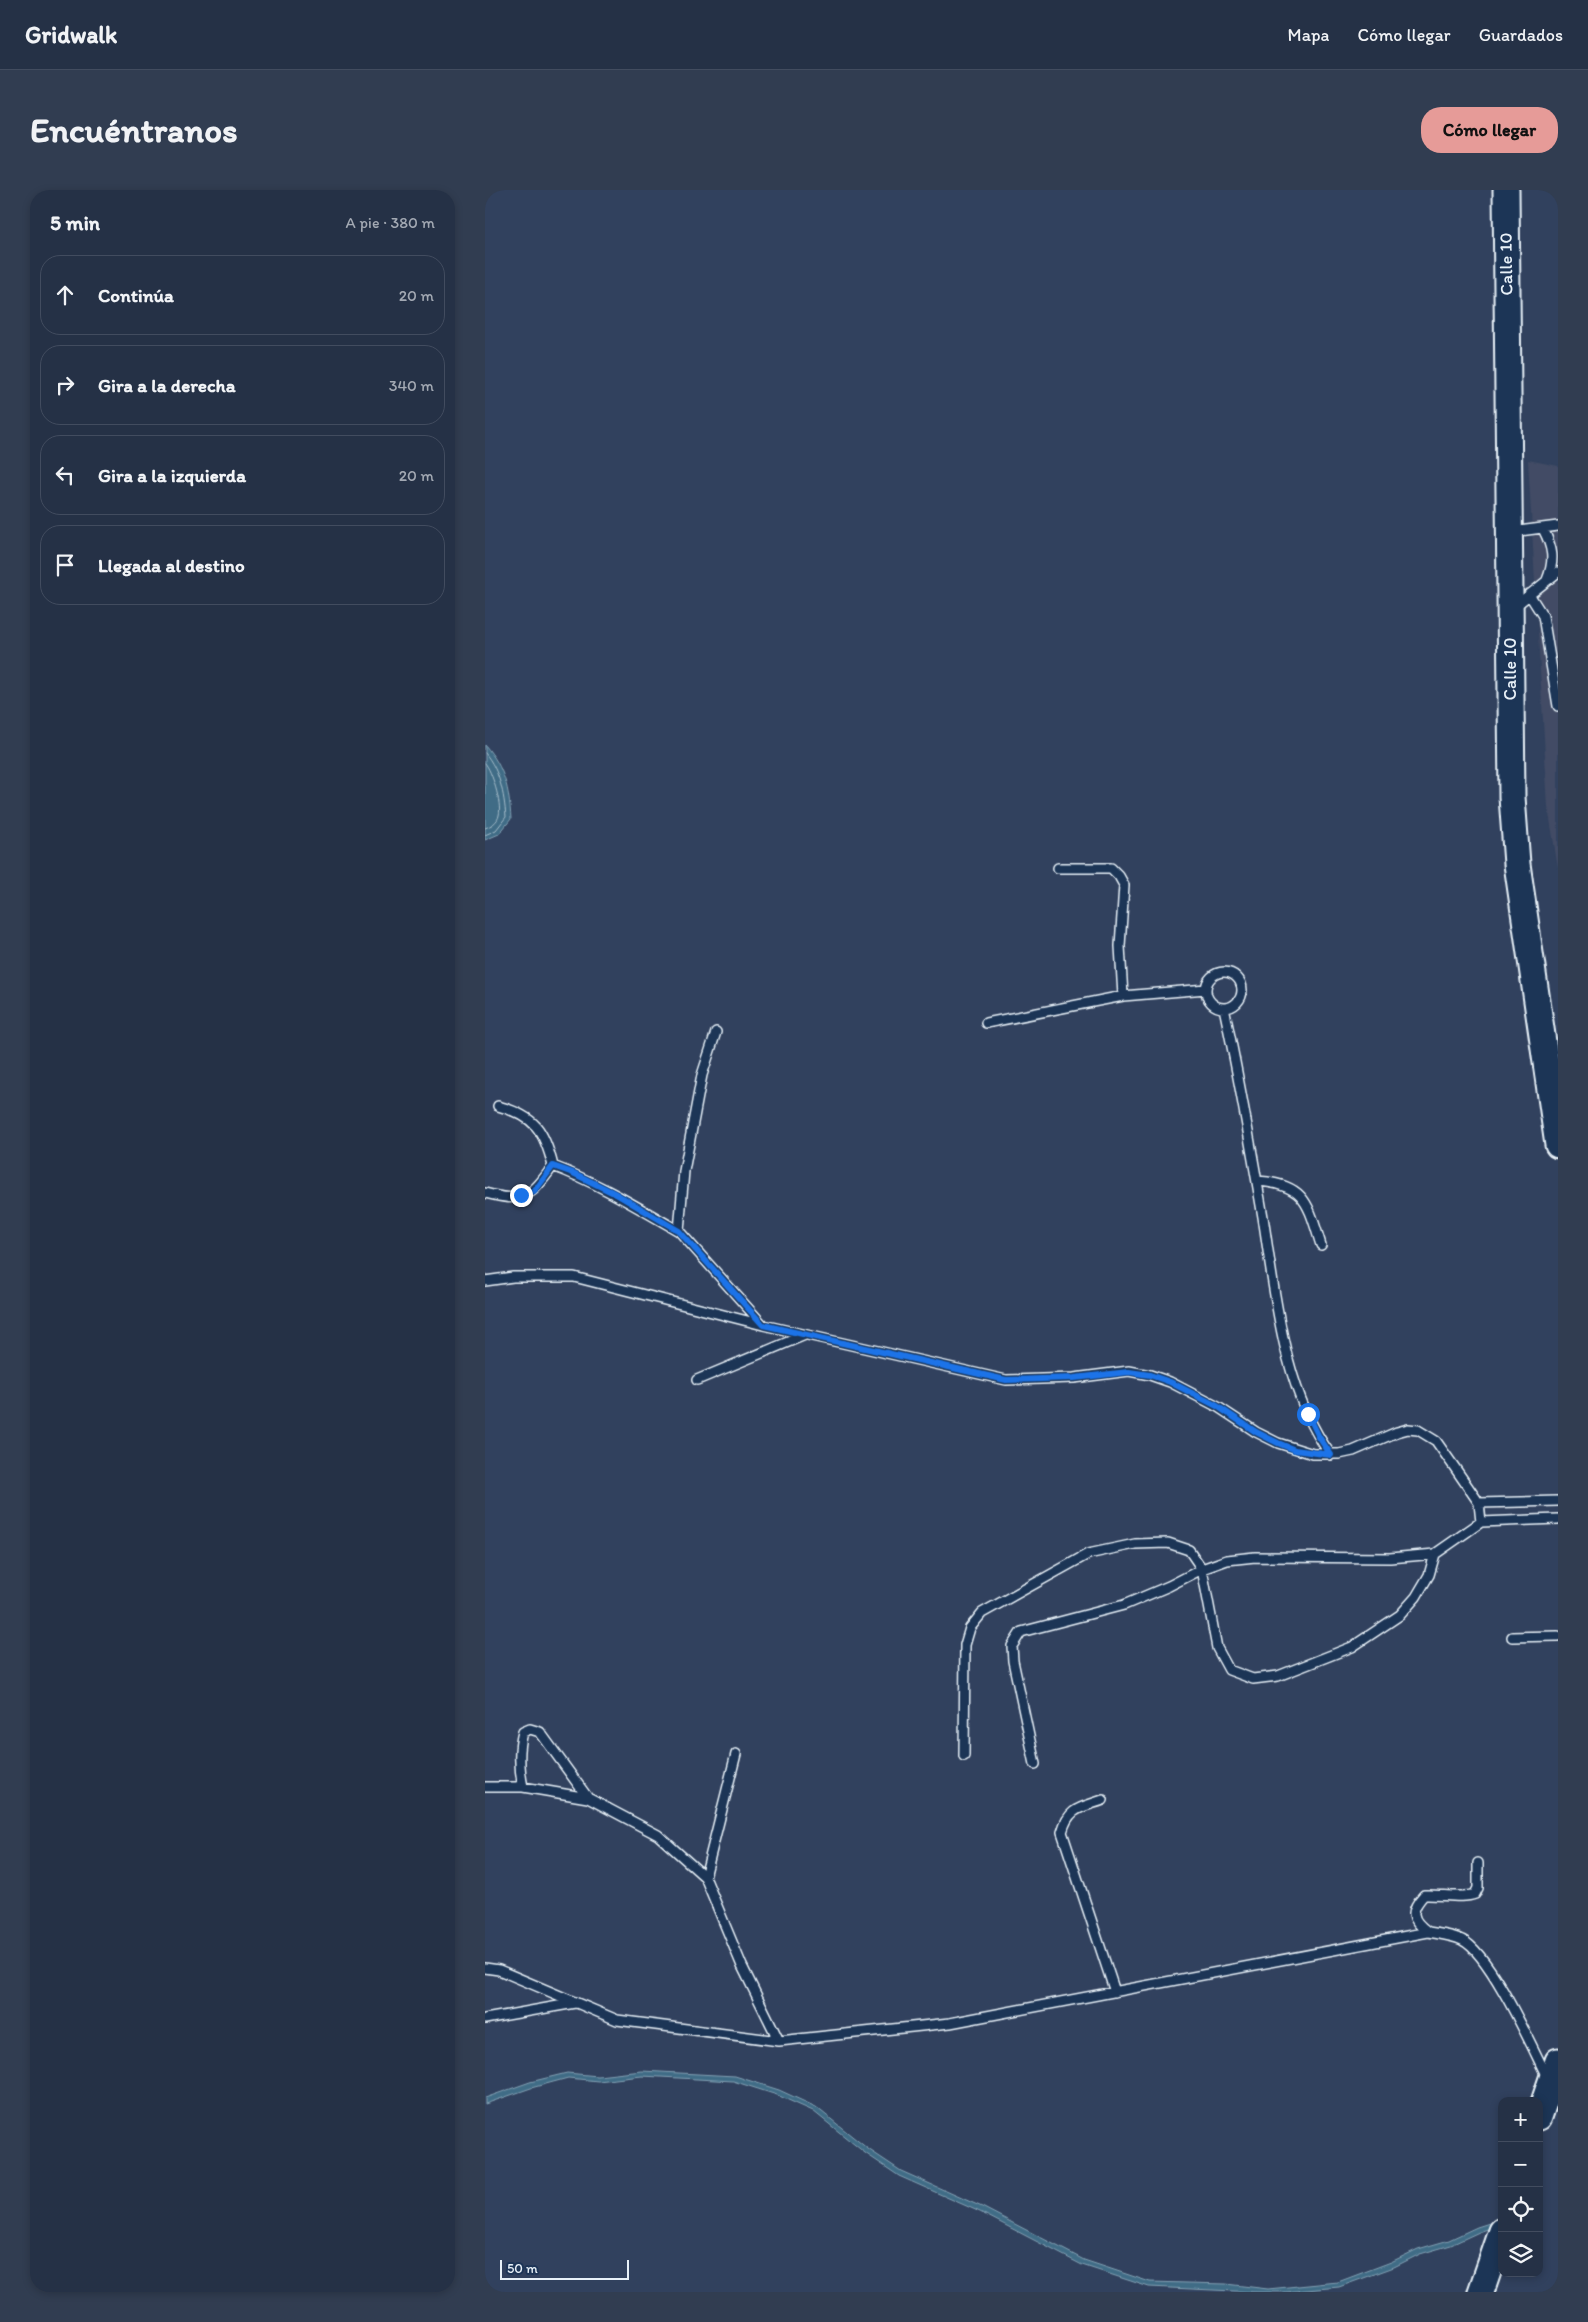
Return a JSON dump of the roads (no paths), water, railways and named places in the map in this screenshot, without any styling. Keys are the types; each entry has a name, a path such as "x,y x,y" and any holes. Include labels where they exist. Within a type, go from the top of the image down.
{"main road":[{"name":"Calle 10","path":"1506,190 1511,735 1517,864 1558,1145"},
{"path":"1543,2105 1554,2072"},
{"path":"1481,2292 1502,2232"}],"lane":[{"path":"1508,532 1558,526"},
{"path":"1543,529 1553,555 1553,566 1547,580"},
{"path":"1510,610 1558,572"},
{"path":"1529,594 1543,616 1558,706"},
{"path":"1058,868 1111,868 1124,885 1120,946 1123,996"},
{"path":"1229,972 1237,977 1241,985 1240,998 1233,1005 1225,1008 1219,1007 1209,1000 1205,989 1208,980 1215,974 1229,972"},
{"path":"986,1023 1123,996 1205,989"},
{"path":"1225,1008 1243,1095 1277,1313 1290,1364 1313,1428 1331,1455"},
{"path":"679,1231 684,1171 701,1075 717,1032"},
{"path":"498,1106 519,1112 535,1124 545,1139 553,1166"},
{"path":"553,1166 573,1173 616,1194 679,1231 763,1325"},
{"path":"485,1193 509,1199 534,1192 553,1166"},
{"path":"1257,1181 1275,1182 1296,1191 1308,1205 1321,1245"},
{"path":"485,1281 513,1276 574,1277 763,1325 1006,1380 1074,1378 1129,1372 1150,1375 1170,1382 1217,1406 1256,1432 1295,1450 1331,1455 1353,1451 1407,1429 1418,1430 1436,1441 1479,1503 1481,1522"},
{"path":"697,1380 806,1335"},
{"path":"1479,1503 1558,1501"},
{"path":"1035,1764 1013,1661 1012,1646 1021,1632 1124,1605 1169,1586 1202,1569 1227,1560 1255,1556 1390,1558 1435,1554 1481,1522 1558,1519"},
{"path":"964,1756 965,1645 970,1628 982,1613 1088,1554 1135,1544 1168,1543 1189,1550 1202,1569 1217,1648 1229,1670 1253,1679 1278,1676 1351,1647 1400,1615 1416,1598 1429,1575 1435,1554"},
{"path":"1512,1637 1558,1636"},
{"path":"523,1787 519,1770 519,1746 523,1732 530,1729 540,1732 588,1798"},
{"path":"705,1877 736,1754"},
{"path":"485,1787 523,1787 588,1798 658,1835 705,1877 742,1966 779,2041"},
{"path":"1103,1800 1074,1810 1066,1817 1062,1832 1115,1992"},
{"path":"1478,1863 1478,1888 1475,1894 1466,1898 1447,1894 1424,1895 1415,1904 1413,1914 1417,1924 1428,1932 1463,1940 1485,1962 1554,2072"},
{"path":"485,1968 499,1970 617,2020 779,2041 950,2023 1428,1932"},
{"path":"485,2019 575,2003"}],"water":[{"path":"485,745 497,762 505,779 511,819 499,834 485,840"},
{"path":"642,2071 735,2076 779,2090 816,2107 868,2149 901,2171 982,2207 1084,2260 1150,2282 1226,2284 1268,2289 1338,2282 1391,2262 1418,2249 1449,2240 1477,2227 1498,2220 1498,2225 1451,2245 1420,2254 1394,2267 1339,2287 1285,2292 1255,2292 1149,2287 1082,2265 980,2212 899,2176 865,2153 813,2111 777,2095 733,2081 642,2076 598,2081 568,2078 531,2088 485,2104 485,2098 530,2082 567,2073 598,2076"}]}
